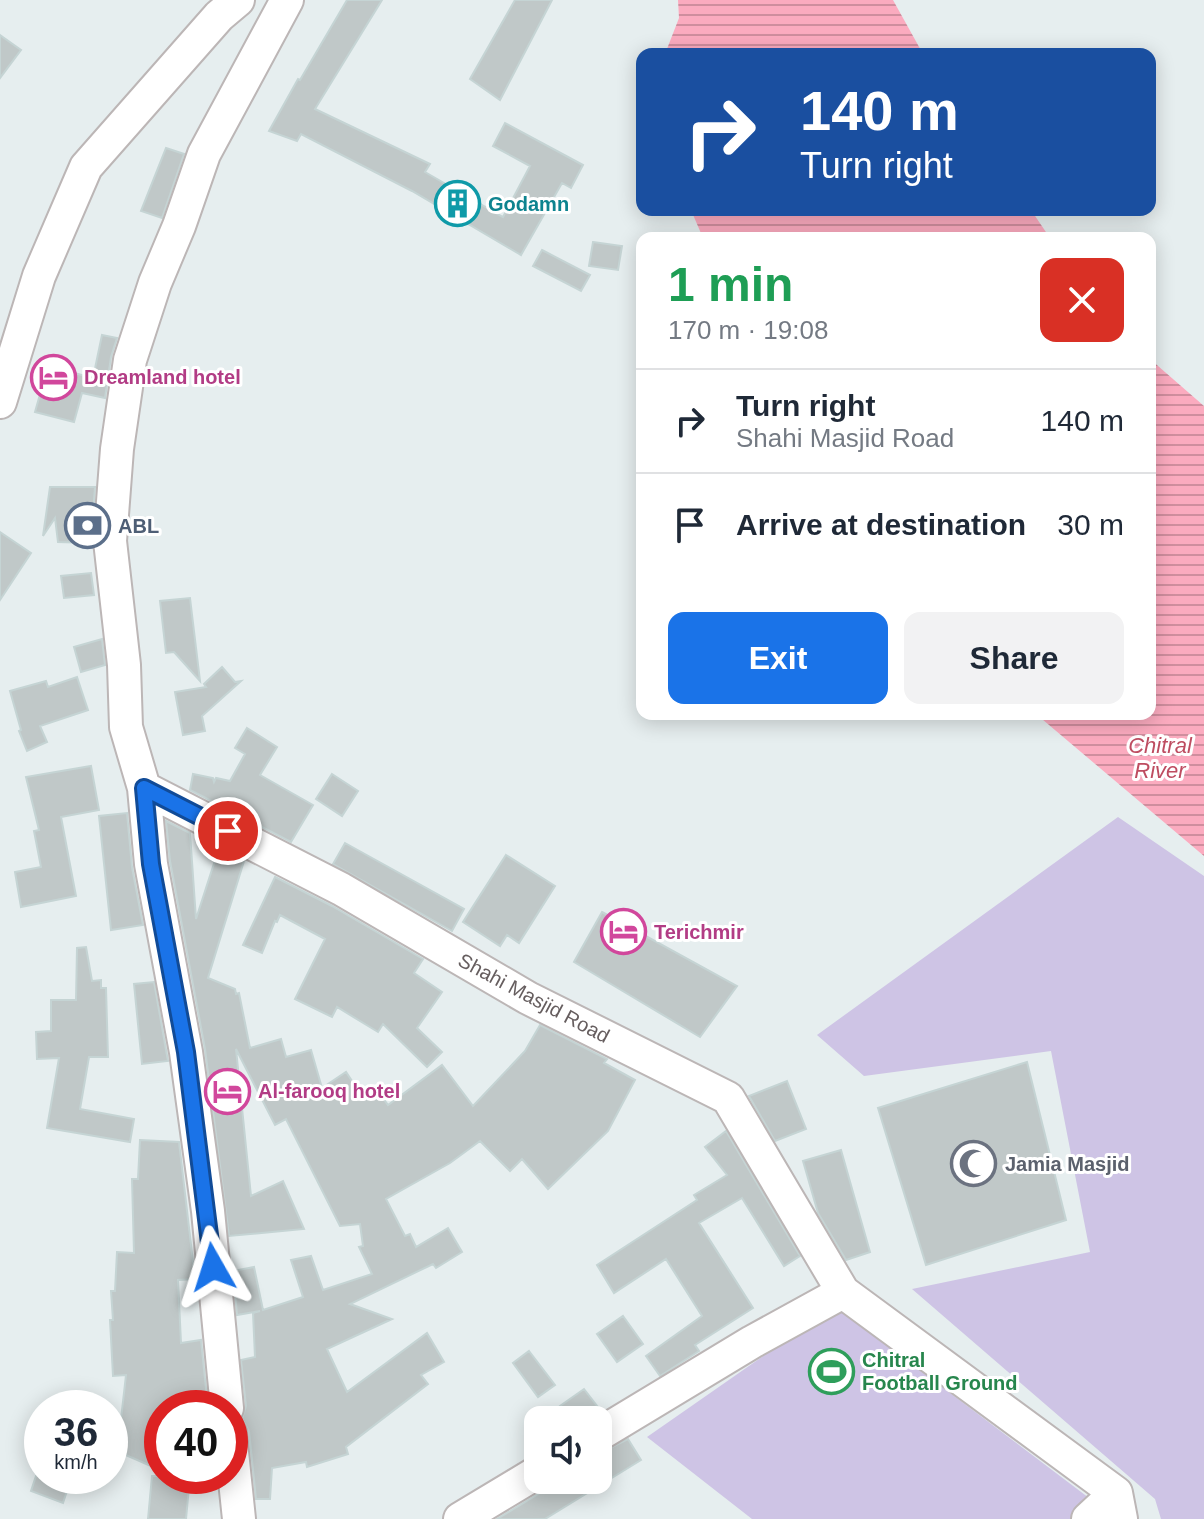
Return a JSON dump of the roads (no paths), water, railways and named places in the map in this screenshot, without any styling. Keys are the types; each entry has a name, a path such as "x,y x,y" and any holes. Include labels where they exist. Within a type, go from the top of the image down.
{"street":[{"path":"0,402 39,276 86,167 219,16 238,0"},
{"path":"225,1390 208,1211 186,1052 151,864 144,788 126,727 124,665 110,541 117,449 130,360 155,283 204,154 287,0"},
{"name":"Shahi Masjid Road","path":"144,788 341,889 528,998 728,1098 843,1292 1119,1506"},
{"path":"612,1427 752,1342 843,1292"},
{"path":"460,1519 524,1480"},
{"path":"236,1494 239,1519"},
{"path":"1088,1519 1119,1506"}],"water":[{"path":"678,0 893,0 920,48 667,48 679,18"},
{"path":"694,216 1035,216 1046,232 700,232"},
{"name":"Chitral River","path":"1156,364 1204,406 1204,856 1043,720 1156,720"}],"place":[{"name":"Godamn","path":"457,204"},
{"name":"Dreamland hotel","path":"53,377"},
{"name":"ABL","path":"87,526"},
{"name":"Terichmir","path":"623,932"},
{"name":"Al-farooq hotel","path":"227,1091"},
{"name":"Jamia Masjid","path":"974,1164"},
{"name":"Chitral Football Ground","path":"831,1371"}]}
